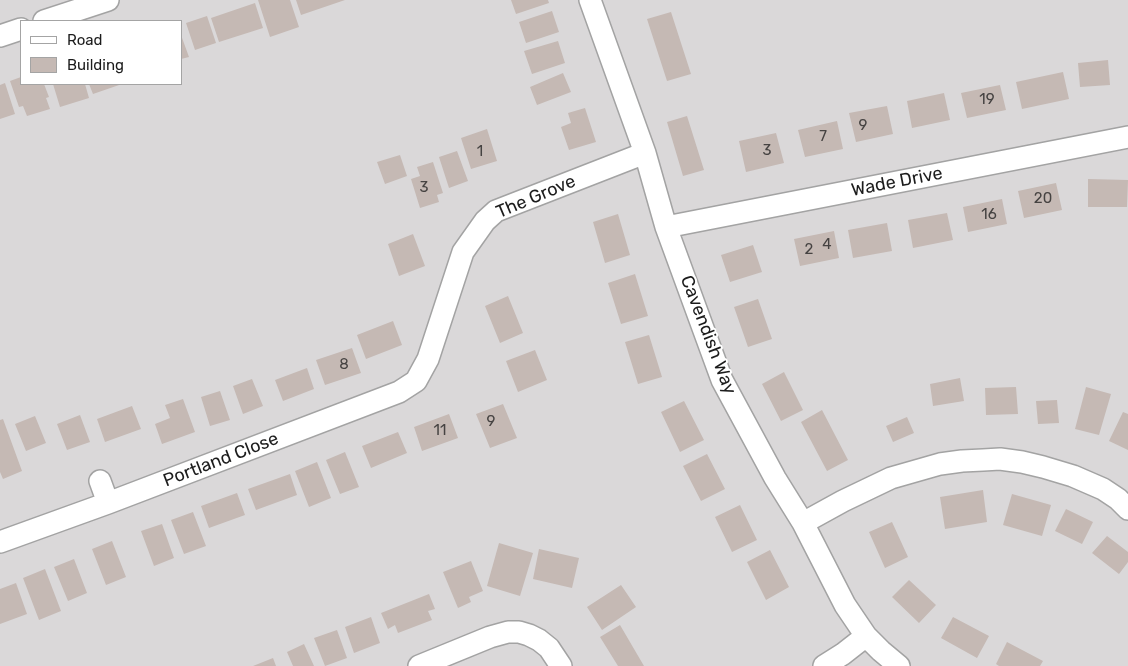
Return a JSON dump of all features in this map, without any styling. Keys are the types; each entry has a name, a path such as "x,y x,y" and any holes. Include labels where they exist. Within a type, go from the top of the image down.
{"street":[{"path":"47,20 108,0"},
{"name":"Cavendish Way","path":"590,0 645,153 666,227 722,380 803,524 845,604 866,636 899,666"},
{"path":"0,36 20,29"},
{"name":"Wade Drive","path":"666,227 1128,137"},
{"name":"The Grove","path":"428,359 463,252 485,221 496,211 645,153"},
{"name":"Portland Close","path":"0,542 399,392 416,381 428,359"},
{"path":"803,524 843,501 891,478 940,464 1000,459 1022,462 1073,476 1103,489 1118,499 1128,509"},
{"path":"100,481 108,503"},
{"path":"419,666 490,637 508,632 519,632 529,635 544,644 549,648 561,666"},
{"path":"824,666 866,636"}],"shaded area":[{"path":"0,0 1128,0 1128,666 0,666"}],"building":[{"path":"258,0 290,0 299,27 270,37"},
{"path":"296,0 345,0 301,15"},
{"path":"511,0 548,0 549,3 516,14"},
{"path":"255,3 263,28 219,42 211,18"},
{"path":"552,11 559,32 526,43 519,22"},
{"path":"671,12 691,74 667,81 647,19"},
{"path":"207,16 216,43 195,50 186,23"},
{"path":"182,38 189,57 182,59"},
{"path":"558,41 565,63 532,74 524,51"},
{"path":"1108,60 1110,85 1080,87 1078,63"},
{"path":"1063,72 1069,99 1022,109 1016,82"},
{"path":"563,73 571,92 537,105 530,87"},
{"path":"20,77 20,85 44,85 49,97 46,98 50,109 27,116 23,106 19,107 10,81"},
{"path":"5,83 15,114 0,119 0,85"},
{"path":"53,85 85,85 89,98 60,107"},
{"path":"89,85 119,85 93,94"},
{"path":"1000,85 1006,110 967,118 961,93"},
{"path":"944,93 950,120 912,128 907,101"},
{"path":"887,106 893,134 856,142 849,113"},
{"path":"585,108 596,142 569,150 561,127 571,123 568,113"},
{"path":"687,116 704,170 683,176 667,122"},
{"path":"837,121 843,149 805,157 798,130"},
{"path":"487,129 497,161 471,169 461,138"},
{"path":"776,133 784,163 746,172 739,141"},
{"path":"457,151 468,181 449,188 439,157"},
{"path":"400,155 407,176 385,184 377,162"},
{"path":"433,162 443,193 437,195 439,202 420,208 411,179 420,176 417,167"},
{"path":"1088,179 1128,180 1127,207 1088,207"},
{"path":"1056,183 1062,210 1024,218 1018,191"},
{"path":"1002,199 1007,224 968,232 963,207"},
{"path":"947,213 953,240 913,248 908,220"},
{"path":"618,214 630,255 605,263 593,222"},
{"path":"887,223 892,251 853,258 848,230"},
{"path":"834,231 839,258 800,266 794,239"},
{"path":"413,234 425,266 399,276 388,244"},
{"path":"753,245 762,272 730,282 721,255"},
{"path":"635,274 648,316 621,324 608,283"},
{"path":"508,296 523,333 500,343 485,306"},
{"path":"758,299 772,339 748,347 734,307"},
{"path":"393,321 402,345 366,359 357,335"},
{"path":"649,335 662,377 638,384 625,342"},
{"path":"352,348 361,373 325,385 316,360"},
{"path":"535,350 547,380 518,392 506,361"},
{"path":"307,368 314,389 283,401 275,380"},
{"path":"784,372 803,410 781,421 762,384"},
{"path":"960,378 964,401 933,406 930,384"},
{"path":"252,379 263,406 243,414 233,386"},
{"path":"1016,387 1018,414 986,415 985,388"},
{"path":"1086,387 1111,394 1099,435 1075,429"},
{"path":"220,391 230,420 210,426 201,397"},
{"path":"183,399 195,432 162,444 155,424 170,418 165,405"},
{"path":"1057,400 1059,423 1038,424 1036,401"},
{"path":"684,401 704,440 680,452 661,412"},
{"path":"503,404 517,438 490,448 476,414"},
{"path":"132,406 141,429 105,442 97,419"},
{"path":"822,410 848,460 827,471 801,422"},
{"path":"1123,412 1128,414 1128,450 1109,441"},
{"path":"449,414 458,438 422,451 414,427"},
{"path":"80,415 90,442 67,450 57,424"},
{"path":"35,416 46,443 26,451 15,424"},
{"path":"907,417 914,433 893,442 886,426"},
{"path":"3,419 22,471 3,479 0,472 0,420"},
{"path":"398,432 407,453 371,468 362,446"},
{"path":"345,452 359,487 340,494 326,460"},
{"path":"707,454 725,489 701,501 683,466"},
{"path":"317,462 331,498 309,507 295,471"},
{"path":"290,474 297,495 256,510 248,489"},
{"path":"983,490 987,522 945,529 940,497"},
{"path":"237,493 245,515 209,528 201,506"},
{"path":"1012,494 1051,505 1042,536 1003,525"},
{"path":"740,505 757,540 732,552 715,517"},
{"path":"1066,509 1093,522 1082,544 1055,531"},
{"path":"193,512 206,546 184,554 171,520"},
{"path":"892,522 908,557 885,568 869,532"},
{"path":"162,524 174,558 154,566 141,531"},
{"path":"1107,536 1128,552 1128,562 1119,574 1092,553"},
{"path":"112,541 126,577 106,585 92,549"},
{"path":"499,543 533,553 520,596 487,586"},
{"path":"539,549 579,558 572,588 533,579"},
{"path":"770,550 789,587 766,600 747,562"},
{"path":"74,559 87,593 68,601 54,567"},
{"path":"471,561 483,591 469,597 471,602 458,608 443,572"},
{"path":"45,569 61,611 39,620 23,578"},
{"path":"909,580 936,605 919,623 892,597"},
{"path":"16,583 27,614 0,624 0,589"},
{"path":"621,585 636,607 602,630 587,607"},
{"path":"429,594 435,609 428,611 432,620 398,633 395,625 388,629 381,613"},
{"path":"371,617 380,643 354,653 345,627"},
{"path":"953,617 989,636 977,658 941,638"},
{"path":"620,625 644,666 618,666 600,637"},
{"path":"337,630 347,658 325,666 314,638"},
{"path":"1007,642 1043,661 1040,666 999,666 996,664"},
{"path":"304,644 314,666 293,666 287,652"},
{"path":"273,658 276,666 253,666"}]}
